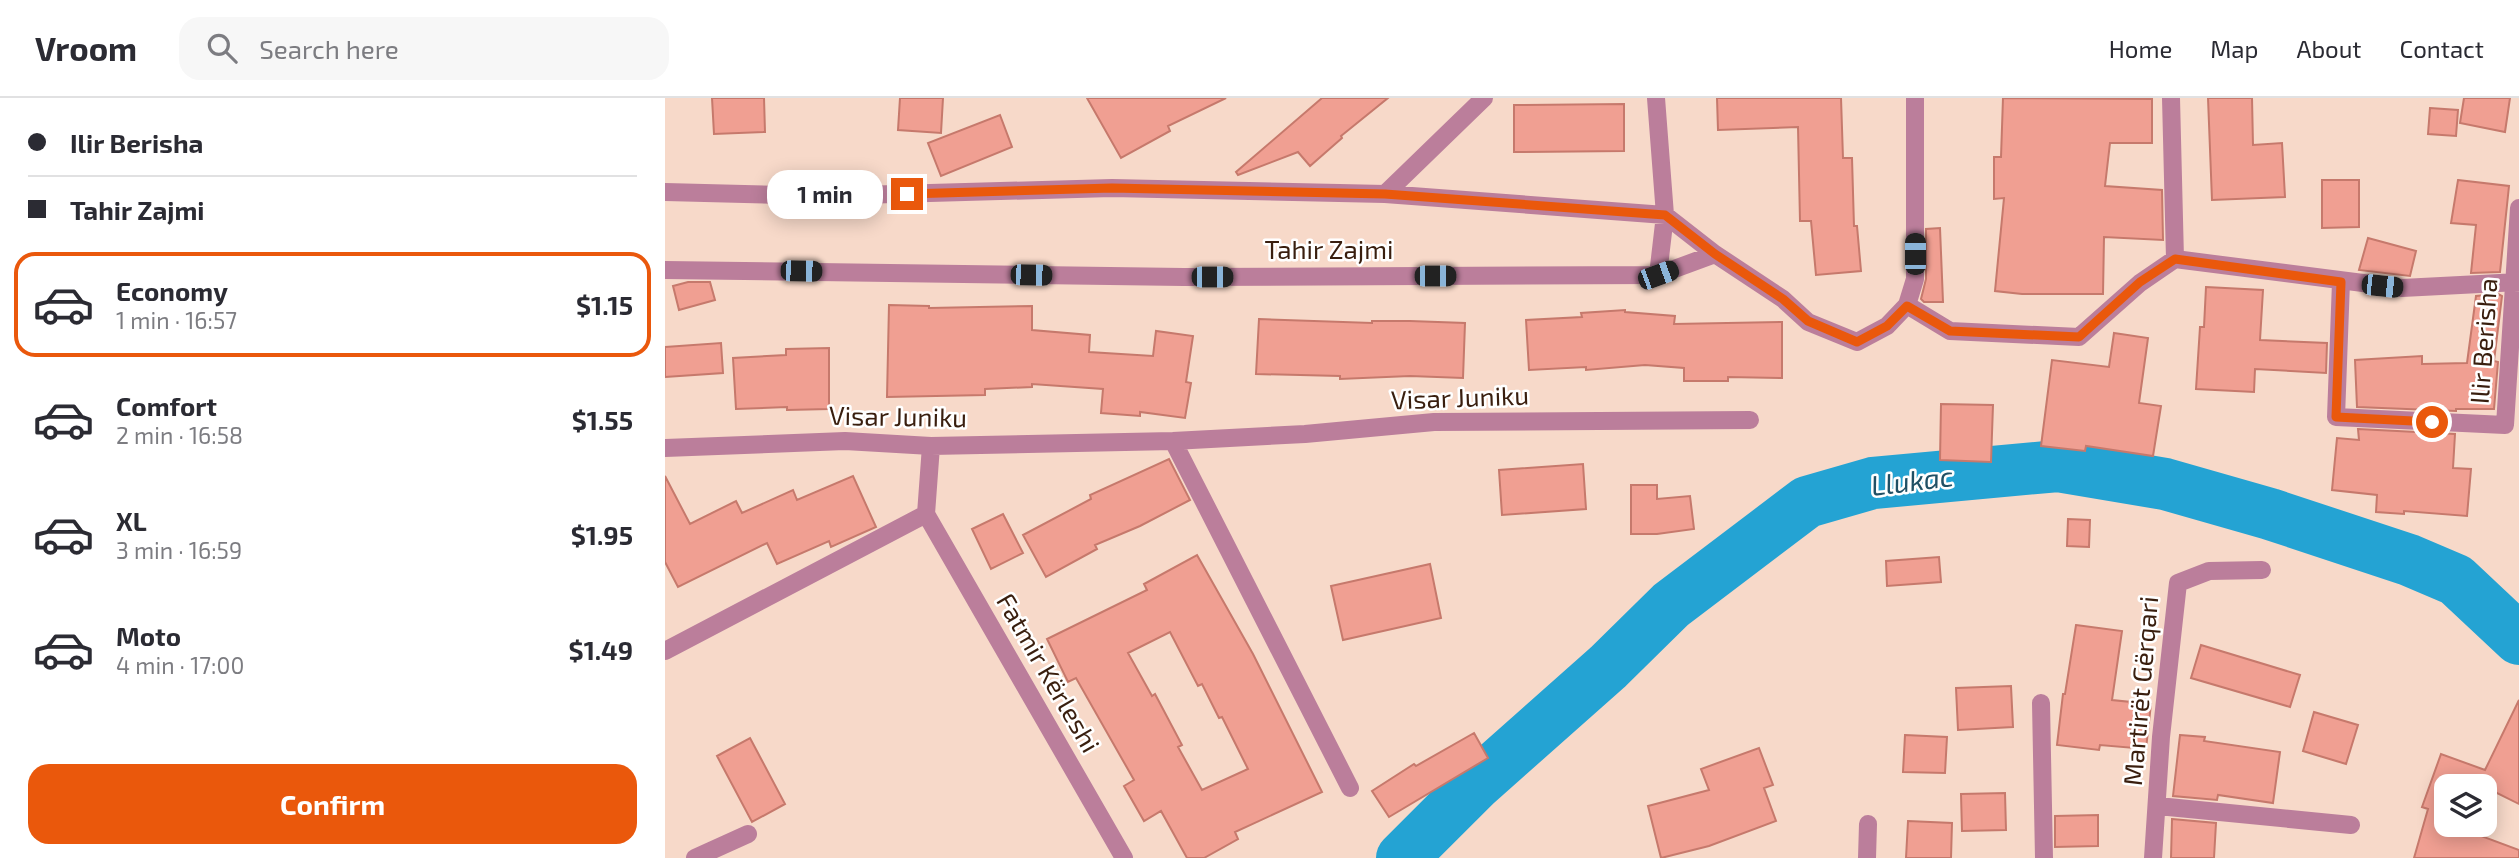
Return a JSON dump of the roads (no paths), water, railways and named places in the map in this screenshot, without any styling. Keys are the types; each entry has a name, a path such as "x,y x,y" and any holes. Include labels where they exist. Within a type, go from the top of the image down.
{"street":[{"path":"1385,194 1484,98"},
{"path":"1656,98 1665,215 1658,275"},
{"path":"1665,215 1715,254 1766,287 1808,321 1857,342 1887,326 1907,306 1915,279 1915,98"},
{"path":"2171,98 2175,259"},
{"name":"Tahir Zajmi","path":"665,192 824,196 1112,188 1385,194 1665,215"},
{"name":"Ilir Berisha","path":"2341,282 2336,417 2505,425 2517,283 2519,208"},
{"name":"Tahir Zajmi","path":"665,270 1184,277 1658,275 1715,254"},
{"path":"1907,306 1950,331 2079,337 2140,282 2175,259 2402,288 2517,283"},
{"name":"Visar Juniku","path":"665,448 845,442 931,446 1173,440 1305,434 1434,422 1750,420"},
{"path":"1173,440 1350,789"},
{"path":"665,651 926,514 931,446"},
{"name":"Fatmir Kërleshi","path":"926,514 1124,858"},
{"name":"Martirët Gërqari","path":"2153,858 2161,737 2178,583 2210,571 2262,570"},
{"path":"2041,703 2044,858"},
{"name":"Martirët Gërqari","path":"2158,806 2351,825"},
{"path":"1867,858 1868,824"},
{"path":"695,858 748,834"}],"waterway":[{"name":"Llukac","path":"1402,858 1475,785 1608,667 1671,605 1807,502 1873,483 2058,466 2165,484 2270,514 2409,560 2456,580 2519,639"}]}
